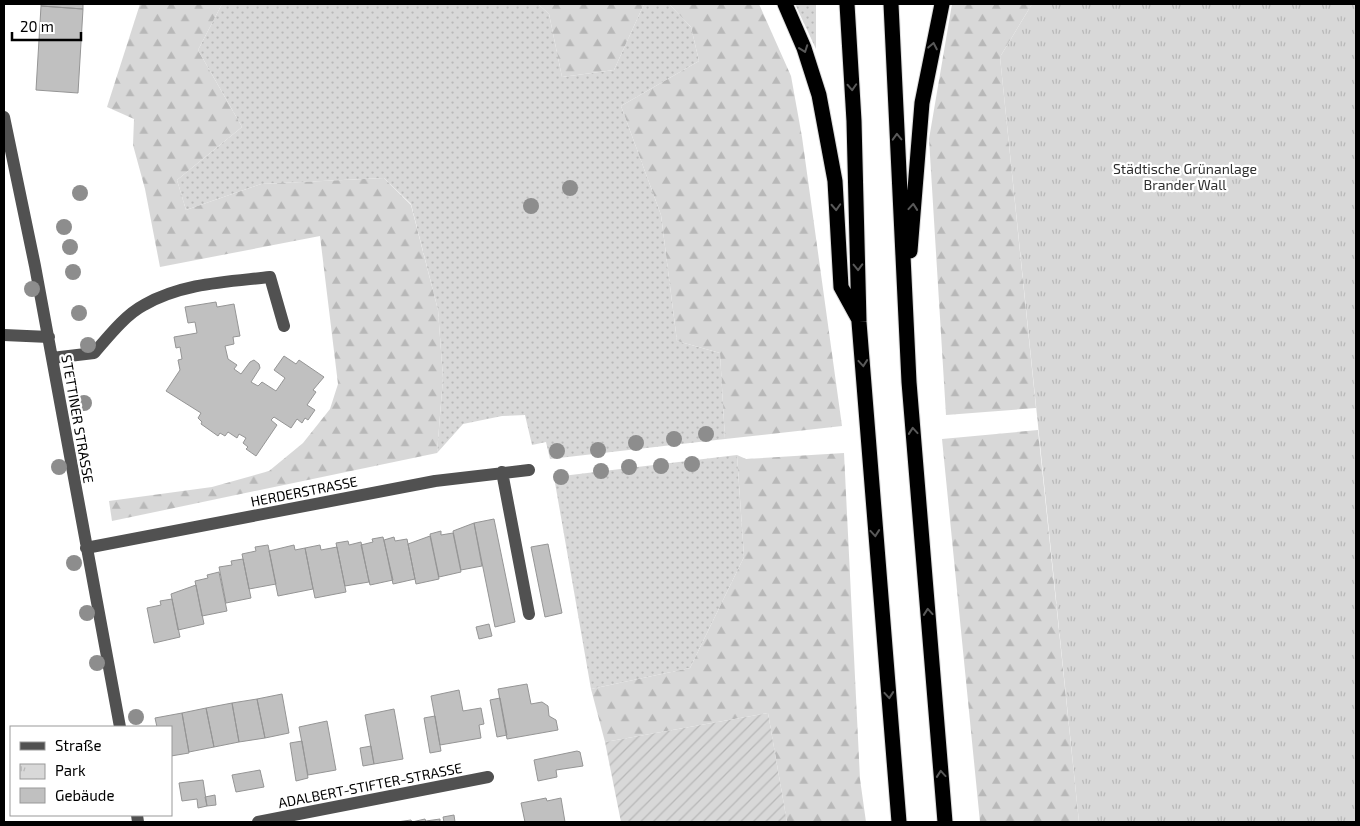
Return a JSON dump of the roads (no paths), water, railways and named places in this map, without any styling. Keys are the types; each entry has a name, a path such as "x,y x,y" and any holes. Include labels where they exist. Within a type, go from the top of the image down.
{"highway":[{"path":"785,4 804,48 819,95 835,181 841,287 859,322"},
{"path":"847,4 854,121 859,322 899,822"},
{"path":"891,4 909,382 945,822"},
{"path":"905,308 922,103 942,4"}],"street":[{"name":"STETTINER STRASSE","path":"4,123 48,337 120,726"},
{"path":"52,358 94,353 142,305 188,286 270,276 284,326"},
{"path":"4,335 48,337"},
{"name":"HERDERSTRASSE","path":"86,548 425,483 528,470"},
{"path":"502,472 530,614"},
{"name":"ADALBERT-STIFTER-STRASSE","path":"258,822 488,777"}],"park label":[{"name":"Städtische Grünanlage Brander Wall","path":"1185,176"}]}
